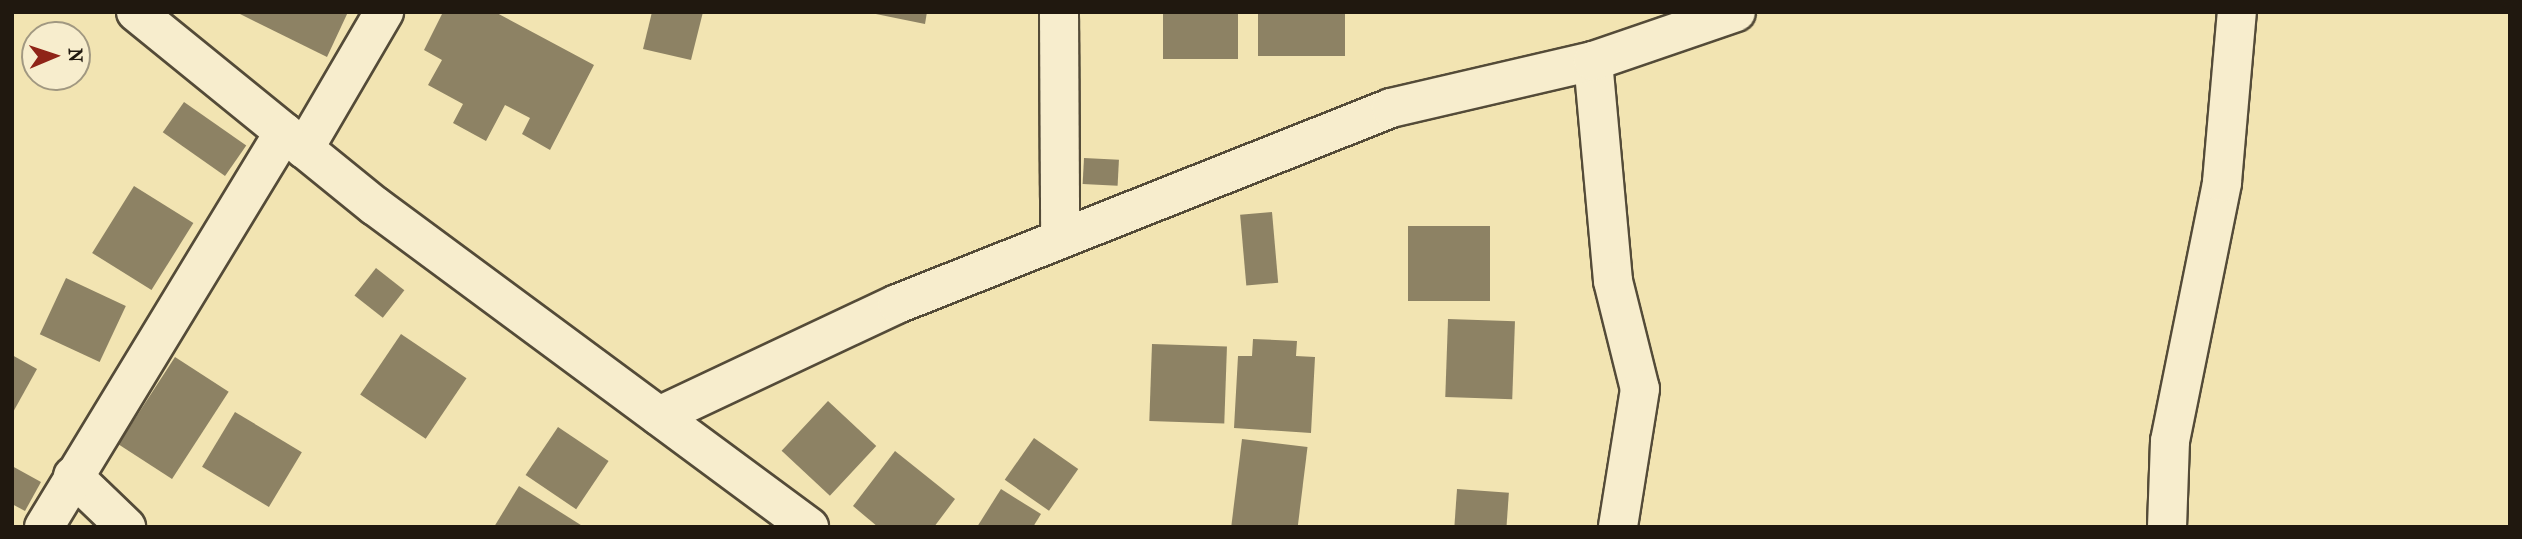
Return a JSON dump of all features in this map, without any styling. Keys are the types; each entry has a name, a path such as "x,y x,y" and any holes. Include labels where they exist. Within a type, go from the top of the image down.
{"street":[{"path":"136,12 294,140 809,527"},
{"path":"44,527 73,476 294,140 384,12"},
{"path":"1059,12 1060,239"},
{"path":"659,416 897,304 1391,108 1593,61 1736,12"},
{"path":"2167,527 2170,440 2222,182 2236,12"},
{"path":"1593,61 1613,281 1640,389 1618,527"},
{"path":"73,476 126,527"}],"building":[{"path":"236,12 348,12 327,57"},
{"path":"443,12 495,12 594,65 550,150 522,134 530,118 505,105 486,141 453,123 463,104 428,85 442,60 424,50"},
{"path":"652,12 703,12 691,60 643,49"},
{"path":"866,12 927,12 925,24"},
{"path":"1163,12 1238,12 1238,59 1163,59"},
{"path":"1258,12 1345,12 1345,56 1258,56"},
{"path":"184,102 246,146 225,176 163,132"},
{"path":"1084,158 1119,160 1118,186 1083,184"},
{"path":"134,186 193,223 151,290 92,253"},
{"path":"1272,212 1278,283 1246,286 1240,215"},
{"path":"1408,226 1490,226 1490,301 1408,301"},
{"path":"376,268 404,290 383,318 354,296"},
{"path":"66,278 126,306 100,362 40,334"},
{"path":"1448,319 1515,321 1512,399 1445,397"},
{"path":"401,334 466,378 426,439 360,395"},
{"path":"1253,339 1297,341 1296,356 1315,357 1311,433 1234,428 1238,356 1252,356"},
{"path":"1152,344 1227,347 1224,424 1149,421"},
{"path":"12,355 37,369 12,414"},
{"path":"175,357 229,392 172,479 118,444"},
{"path":"828,401 876,446 830,496 782,451"},
{"path":"235,412 302,452 269,507 202,467"},
{"path":"558,427 609,461 576,509 526,475"},
{"path":"1034,438 1078,469 1049,511 1005,480"},
{"path":"1242,439 1308,447 1298,527 1231,527"},
{"path":"895,451 955,499 934,527 878,527 853,506"},
{"path":"12,466 41,482 25,511 12,504"},
{"path":"519,486 584,527 494,527"},
{"path":"1001,489 1041,514 1033,527 977,527"},
{"path":"1457,489 1509,493 1506,527 1454,527"}]}
